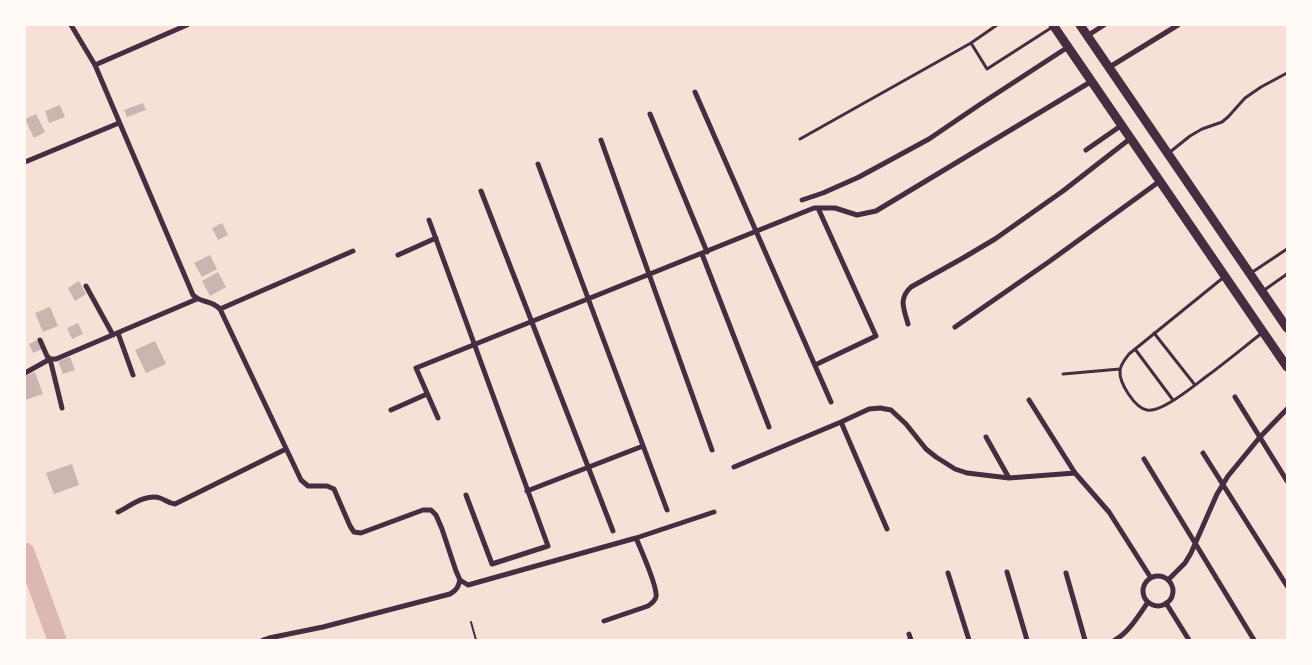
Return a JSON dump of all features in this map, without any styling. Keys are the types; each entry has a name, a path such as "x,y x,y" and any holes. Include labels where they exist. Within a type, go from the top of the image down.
{"main road":[{"path":"1080,25 1287,328"},
{"path":"1054,26 1287,367"}],"street":[{"path":"71,25 95,65 193,295 197,299 214,303 220,309 301,480 308,486 327,486 334,489 354,532 361,533 423,510 431,510 442,529 460,580 468,585 636,538 714,512"},
{"path":"95,65 187,25"},
{"path":"1087,36 1104,25"},
{"path":"1108,68 1178,25"},
{"path":"802,200 859,177 929,139 1068,47"},
{"path":"438,418 416,368 814,208 835,208 857,215 876,211 1092,81"},
{"path":"696,92 832,402"},
{"path":"650,114 769,427"},
{"path":"25,162 119,122"},
{"path":"1086,150 1122,125"},
{"path":"908,324 903,298 911,287 994,239 1063,191 1132,138"},
{"path":"601,140 712,450"},
{"path":"538,164 667,510"},
{"path":"954,327 1050,261 1160,181"},
{"path":"481,191 613,531"},
{"path":"815,365 876,336 818,208"},
{"path":"429,220 548,546 492,564 466,495"},
{"path":"398,255 436,238"},
{"path":"220,309 353,251"},
{"path":"86,286 116,334 133,375"},
{"path":"25,372 50,359 56,359 197,299"},
{"path":"40,340 50,359 62,408"},
{"path":"391,410 427,394"},
{"path":"1235,397 1287,481"},
{"path":"1029,400 1075,473 1109,512 1151,578"},
{"path":"734,467 869,409 880,408 892,410 936,458 955,469 967,473 1009,478 1075,473"},
{"path":"1168,580 1191,554 1217,494 1228,476 1260,437 1287,409"},
{"path":"841,422 887,529"},
{"path":"986,437 1009,478"},
{"path":"527,491 643,446"},
{"path":"118,512 146,498 158,497 175,504 286,449"},
{"path":"1203,453 1287,586"},
{"path":"1144,459 1254,640"},
{"path":"604,621 648,606 656,596 654,585 636,538"},
{"path":"1007,572 1027,640"},
{"path":"948,573 969,640"},
{"path":"1066,573 1085,640"},
{"path":"1157,576 1168,580 1173,589 1170,600 1166,603 1154,605 1148,602 1145,597 1144,586 1151,578 1157,576"},
{"path":"263,640 323,627 450,594 458,588 460,580"},
{"path":"1114,640 1121,638 1148,602"},
{"path":"1166,603 1189,640"}],"lane":[{"path":"800,139 971,43 997,25"},
{"path":"971,43 987,69 1054,26"},
{"path":"1167,154 1202,129 1222,122 1245,98 1287,73"},
{"path":"1250,274 1287,249"},
{"path":"1263,292 1287,274"},
{"path":"1225,276 1129,354 1120,369 1120,376 1124,387 1140,407 1147,410 1156,409 1195,385 1263,333"},
{"path":"1154,333 1195,385"},
{"path":"1135,349 1173,400"},
{"path":"1063,374 1120,369"}],"path":[{"path":"471,622 476,640"}],"building":[{"path":"143,103 146,110 127,117 124,110"},
{"path":"60,105 65,117 49,123 45,111"},
{"path":"36,114 45,132 34,138 25,119"},
{"path":"222,223 228,235 218,240 212,228"},
{"path":"210,255 217,269 202,277 194,263"},
{"path":"218,272 226,287 210,296 202,281"},
{"path":"79,281 86,294 75,301 68,288"},
{"path":"50,307 58,326 43,332 35,313"},
{"path":"78,323 83,334 72,339 67,328"},
{"path":"37,340 42,349 33,353 29,344"},
{"path":"155,341 166,364 146,373 135,350"},
{"path":"70,357 75,370 63,374 58,361"},
{"path":"35,372 43,394 25,400 25,376"},
{"path":"72,464 79,485 54,494 46,473"}],"waterway":[{"path":"25,552 57,640"}]}
